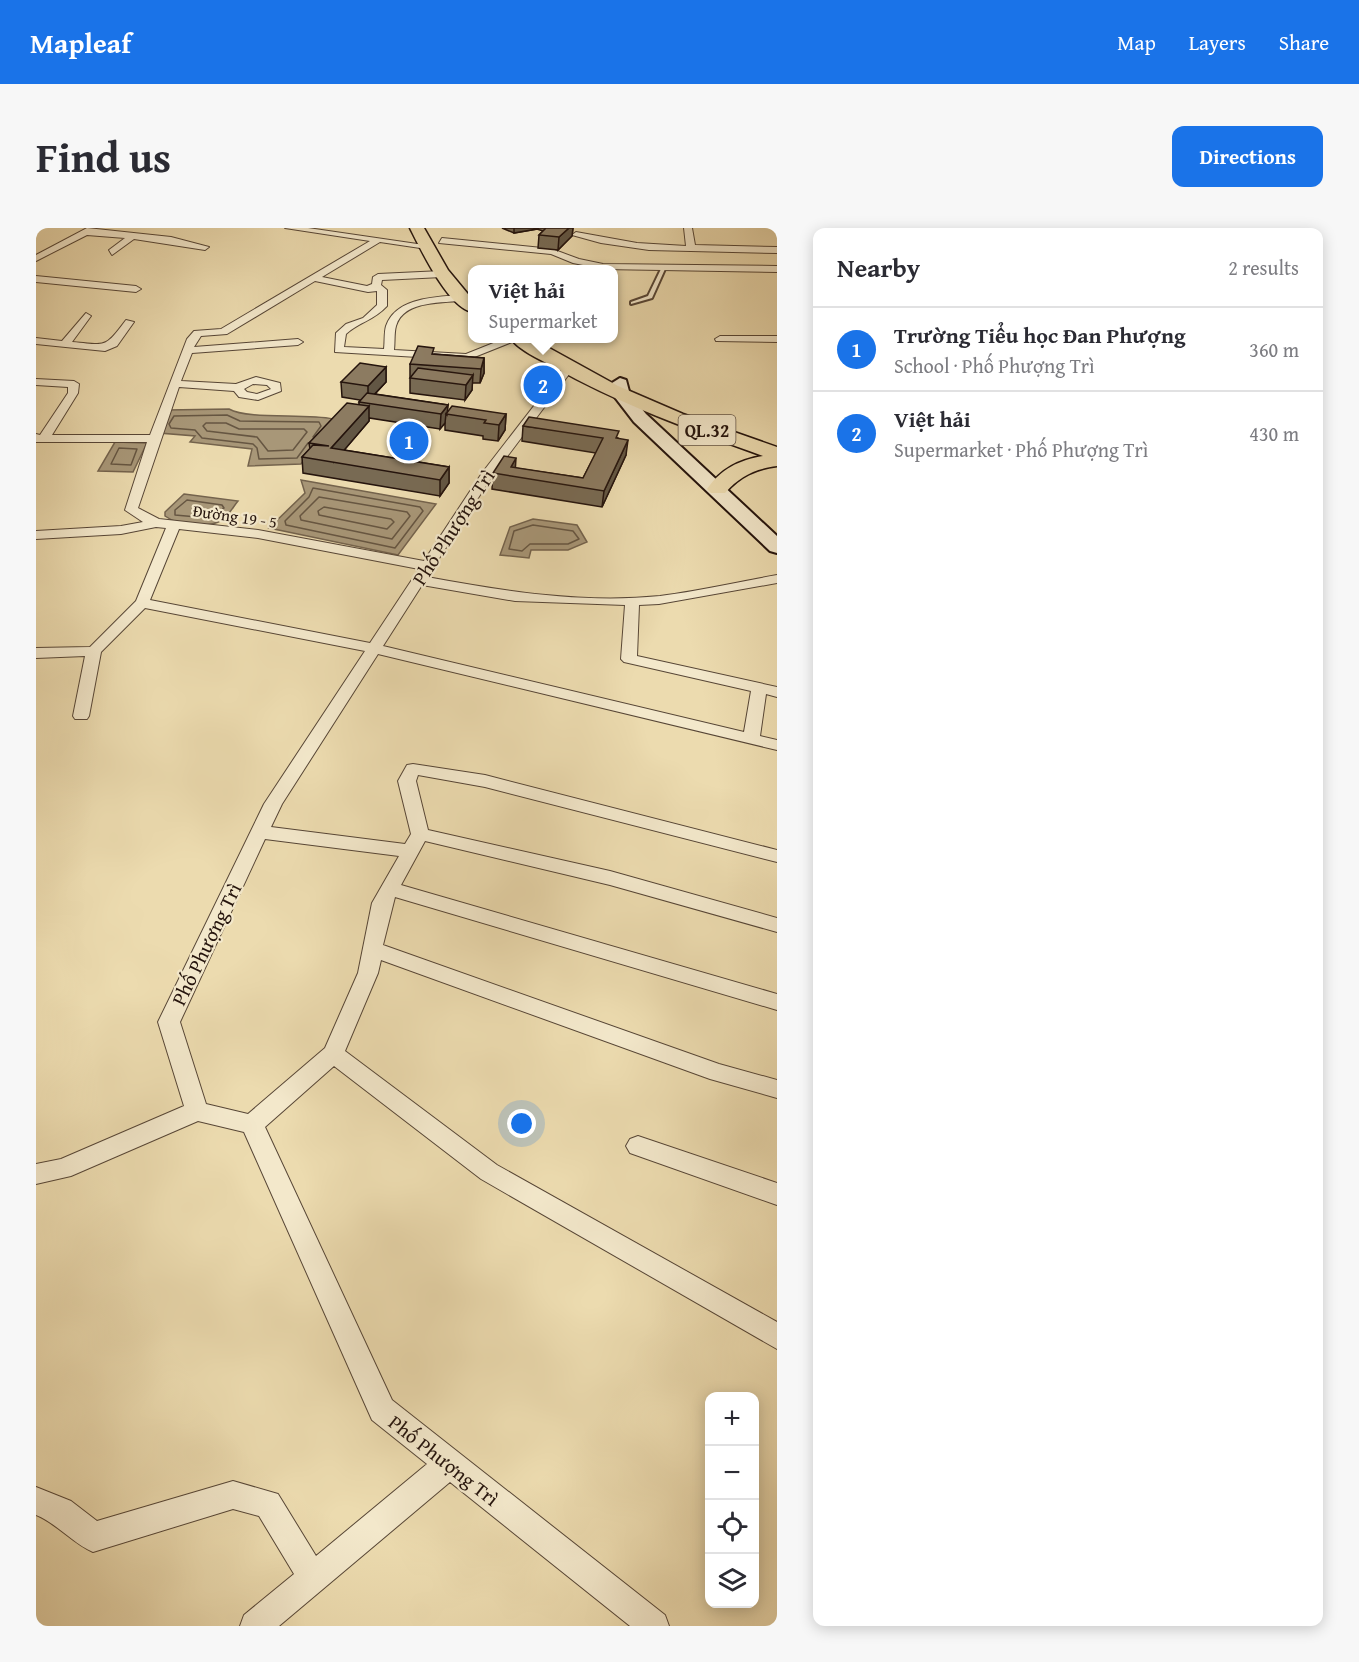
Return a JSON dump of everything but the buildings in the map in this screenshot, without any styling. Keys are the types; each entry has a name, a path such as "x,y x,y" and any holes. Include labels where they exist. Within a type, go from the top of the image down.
{"highway":[{"path":"468,296 441,238 423,239 440,271 468,297"},
{"name":"QL.32","path":"524,343 568,369 633,398 777,454"},
{"name":"QL.32","path":"549,343 633,398 777,441"},
{"path":"718,489 715,471 719,465 753,446"},
{"path":"718,489 730,473 743,466 777,460"}],"main road":[{"name":"QL.32","path":"633,398 710,472 718,489 777,547"}],"street":[{"path":"289,228 378,240 423,239"},
{"path":"688,228 691,248"},
{"path":"36,258 41,253 92,231 205,247"},
{"path":"112,252 133,236"},
{"path":"441,238 552,252 571,242 691,248 750,246 777,250"},
{"path":"156,523 131,510 154,439 198,333 223,332 378,240"},
{"path":"46,242 66,243"},
{"path":"571,242 617,265"},
{"path":"618,266 623,268 663,269 777,269"},
{"path":"372,270 440,271"},
{"path":"376,286 378,277 440,271"},
{"path":"313,278 368,289 376,286"},
{"path":"36,279 136,289"},
{"path":"376,286 382,290 382,306 366,320 349,326 341,333 339,350 467,357 506,343"},
{"path":"389,351 392,323 406,309 423,302 468,298"},
{"path":"64,344 86,316"},
{"path":"36,341 105,348 113,344 129,322"},
{"path":"720,339 777,339"},
{"path":"189,350 298,342"},
{"name":"Phố Phượng Trì","path":"197,1111 169,1022 273,804 486,476 568,369"},
{"path":"36,382 74,384 73,393 40,438"},
{"path":"176,384 238,388"},
{"path":"40,438 154,439"},
{"name":"Đường 19 - 5","path":"36,535 121,530 156,523 258,534 515,597 659,600 777,579"},
{"path":"81,716 94,651 142,603 174,525"},
{"path":"632,601 629,659 777,692"},
{"path":"142,603 374,648 777,745"},
{"path":"36,653 94,651"},
{"path":"751,738 759,688"},
{"path":"36,1174 63,1169 197,1111 252,1124 333,1054 368,973 382,903 420,834 406,781 413,769 485,781 777,856"},
{"path":"260,832 410,851"},
{"path":"420,834 610,878 777,925"},
{"path":"389,888 777,1002"},
{"path":"373,949 718,1073 777,1089"},
{"path":"333,1054 489,1172 777,1336"},
{"name":"Phố Phượng Trì","path":"252,1124 382,1410 654,1626"},
{"path":"638,1146 777,1194"},
{"path":"255,1626 449,1464"},
{"path":"36,1501 60,1511 93,1537 233,1495 268,1504 313,1578"}],"lane":[{"path":"633,303 650,297 663,269"}],"water":[{"path":"229,409 250,414 333,419 301,464 248,466 252,449 190,442 195,436 159,433 167,410"},
{"path":"115,442 147,443 133,472 98,471"},
{"path":"301,480 436,504 398,555 269,528 305,493"},
{"path":"184,494 238,501 222,520 216,523 193,525 177,522 165,516 165,512"},
{"path":"533,519 577,525 587,542 568,550 531,550 529,558 500,555 510,527"}],"place":[{"name":"Việt hải","path":"543,385"},
{"name":"Trường Tiểu học Đan Phượng","path":"409,441"}]}
